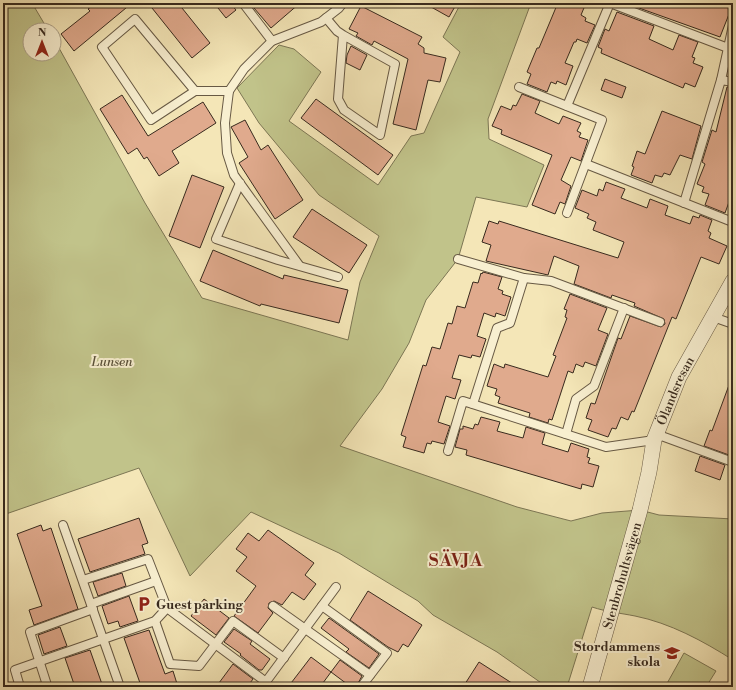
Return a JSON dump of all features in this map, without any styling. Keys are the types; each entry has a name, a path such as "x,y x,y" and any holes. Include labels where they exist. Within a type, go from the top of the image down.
{"street":[{"name":"Ölandsresan","path":"640,510 655,437 679,377 733,281"},
{"name":"Stenbrohultsvägen","path":"590,687 640,510"}],"lane":[{"path":"299,265 234,175 227,153 225,123 229,91 244,70 272,41 321,22 343,3"},
{"path":"567,106 610,3 728,48"},
{"path":"247,4 272,41"},
{"path":"326,18 337,32 343,35 395,64 380,135 344,110 338,99 343,35"},
{"path":"195,91 135,19 102,47 151,120 195,91 229,91"},
{"path":"684,203 721,80 733,25"},
{"path":"721,80 733,82"},
{"path":"519,86 602,120 567,213"},
{"path":"586,164 730,221"},
{"path":"240,183 216,239 278,260 338,277"},
{"path":"458,258 524,278 551,281 660,322"},
{"path":"473,404 497,328 510,323 524,278"},
{"path":"566,434 576,399 594,386 624,308"},
{"path":"713,317 733,324"},
{"path":"448,451 463,401 606,447 655,437 730,461 733,458"},
{"path":"63,525 120,687"},
{"path":"83,580 148,559 167,608 215,644 264,685 336,587"},
{"path":"39,687 47,684 30,632 156,581"},
{"path":"273,606 306,628 370,675"},
{"path":"322,606 387,653 361,687"},
{"path":"20,687 16,670 103,638 155,621 167,608"},
{"path":"155,621 170,664 200,666 233,621 284,658"}],"green space":[{"name":"Lunsen","path":"3,3 32,3 43,22 22,22 22,62 62,62 62,53 145,203 202,298 348,340 360,282 379,236 319,195 259,123 237,88 279,45 294,49 321,72 289,121 378,185 411,136 424,133 460,52 443,37 461,3 531,3 488,119 489,139 544,165 527,207 476,197 458,259 426,300 409,343 382,389 340,446 517,507 571,521 602,513 640,510 659,515 733,519 733,660 710,646 661,623 592,607 567,687 547,687 497,652 433,615 418,601 339,553 251,512 190,576 139,468 3,515"},
{"path":"684,653 716,671 706,687 665,687"}],"building":[{"path":"96,3 132,3 74,51 62,33 90,11 88,9"},
{"path":"148,3 178,3 210,43 192,58"},
{"path":"214,3 230,3 236,10 226,18"},
{"path":"260,3 300,3 271,28 254,8"},
{"path":"424,3 457,3 449,17"},
{"path":"562,3 586,3 581,15 586,18 585,21 595,25 587,43 577,39 576,42 574,42 565,63 573,66 566,85 557,81 556,84 551,82 547,92 527,84 531,74 527,72 557,5 561,7"},
{"path":"625,3 733,3 733,4 720,37"},
{"path":"361,6 422,37 418,44 424,48 424,53 446,58 440,82 428,80 416,130 393,124 408,59 374,41 372,45 356,36 358,33 349,29"},
{"path":"617,12 654,26 649,39 673,50 679,35 698,42 692,57 695,58 693,63 703,67 695,87 685,83 683,88 601,53 602,49 598,47 605,29 609,31"},
{"path":"351,46 367,55 360,70 346,63 347,55"},
{"path":"605,79 626,87 622,98 601,90"},
{"path":"727,87 733,87 733,204 729,202 725,213 705,205 709,194 702,192 704,187 697,184 705,164 702,162 712,130 716,132"},
{"path":"522,94 540,101 535,113 559,124 563,116 581,123 577,131 581,133 579,137 588,140 581,161 571,157 561,180 571,186 565,204 560,202 555,214 532,205 552,155 501,134 502,130 492,126 501,106 511,110 513,105 516,106"},
{"path":"122,95 148,136 203,102 216,123 172,151 179,163 159,176 147,157 144,159 137,148 128,154 100,109"},
{"path":"316,99 393,155 378,175 301,118"},
{"path":"662,111 701,126 692,159 680,155 670,175 664,173 662,177 655,175 652,183 631,175 634,167 632,166 637,151 645,154"},
{"path":"245,120 261,150 268,145 303,200 275,219 239,163 248,157 231,127"},
{"path":"192,175 224,187 200,248 169,236"},
{"path":"606,182 625,189 621,198 647,208 650,199 668,206 665,215 690,224 693,216 699,218 700,215 712,220 708,231 711,233 709,238 727,246 719,264 701,257 676,319 672,317 634,412 632,411 628,420 621,417 616,429 612,428 608,437 588,430 592,420 586,418 591,403 595,404 618,338 621,339 630,316 661,327 665,324 664,319 634,306 635,303 612,295 611,298 574,284 579,266 554,256 548,275 486,261 491,245 482,242 489,221 498,224 499,221 618,258 624,242 593,230 596,222 587,218 589,214 575,208 582,190 597,196 599,189 603,191"},
{"path":"312,209 367,245 349,273 293,237"},
{"path":"213,250 283,279 284,275 348,290 339,323 261,304 260,306 200,281"},
{"path":"483,272 502,277 498,289 503,291 502,294 511,297 505,316 496,313 495,317 484,313 477,336 486,339 480,357 472,355 471,358 459,355 452,378 461,380 455,399 446,396 438,422 450,426 444,444 432,441 431,444 427,443 424,453 403,447 406,437 401,435 423,365 426,366 432,347 440,349 448,323 452,324 457,306 465,308 473,282 478,283 481,273 482,274"},
{"path":"570,294 607,308 598,330 608,334 596,366 585,362 583,367 576,364 573,373 568,371 552,420 549,419 548,423 529,417 530,413 498,403 500,397 495,395 497,389 487,386 494,364 504,368 505,364 548,377 556,356 553,355 567,318 565,317 567,310 564,309"},
{"path":"732,377 733,444 729,455 704,446 710,430 712,431"},
{"path":"481,417 500,422 497,431 523,438 526,427 545,433 542,444 568,452 571,443 589,449 587,457 590,458 588,463 599,466 593,487 582,484 581,489 466,455 467,450 455,447 460,429 463,429 463,426 473,429 475,424 478,425"},
{"path":"700,456 725,465 720,480 695,471"},
{"path":"139,518 148,543 142,545 145,554 90,572 78,539"},
{"path":"41,525 43,531 51,528 78,609 34,625 29,610 42,606 17,534"},
{"path":"268,530 314,563 305,575 316,584 304,600 292,592 282,605 274,601 269,603 268,608 273,613 258,633 234,616 256,586 236,571 247,557 236,549 248,533 259,541"},
{"path":"122,573 126,586 98,596 93,582"},
{"path":"368,591 422,625 408,647 403,644 398,652 388,647 350,620"},
{"path":"129,596 138,621 120,627 118,621 108,624 102,606"},
{"path":"204,599 229,618 216,635 191,616"},
{"path":"329,618 379,654 369,668 346,652 349,649 321,628"},
{"path":"60,627 67,646 44,654 38,635"},
{"path":"234,629 252,641 250,644 270,659 262,670 259,670 240,655 241,654 224,642"},
{"path":"149,630 165,674 173,671 178,687 134,687 133,685 140,683 124,638"},
{"path":"90,650 103,687 75,687 65,658"},
{"path":"311,657 331,672 320,687 288,687"},
{"path":"340,660 362,676 356,687 351,687 331,672"},
{"path":"479,662 518,687 463,687"},
{"path":"233,664 253,679 247,687 216,687"}],"place":[{"name":"Guest parking","path":"144,604"},
{"name":"Stordammens skola","path":"672,653"}],"district":[{"name":"SÄVJA","path":"456,560"}]}
